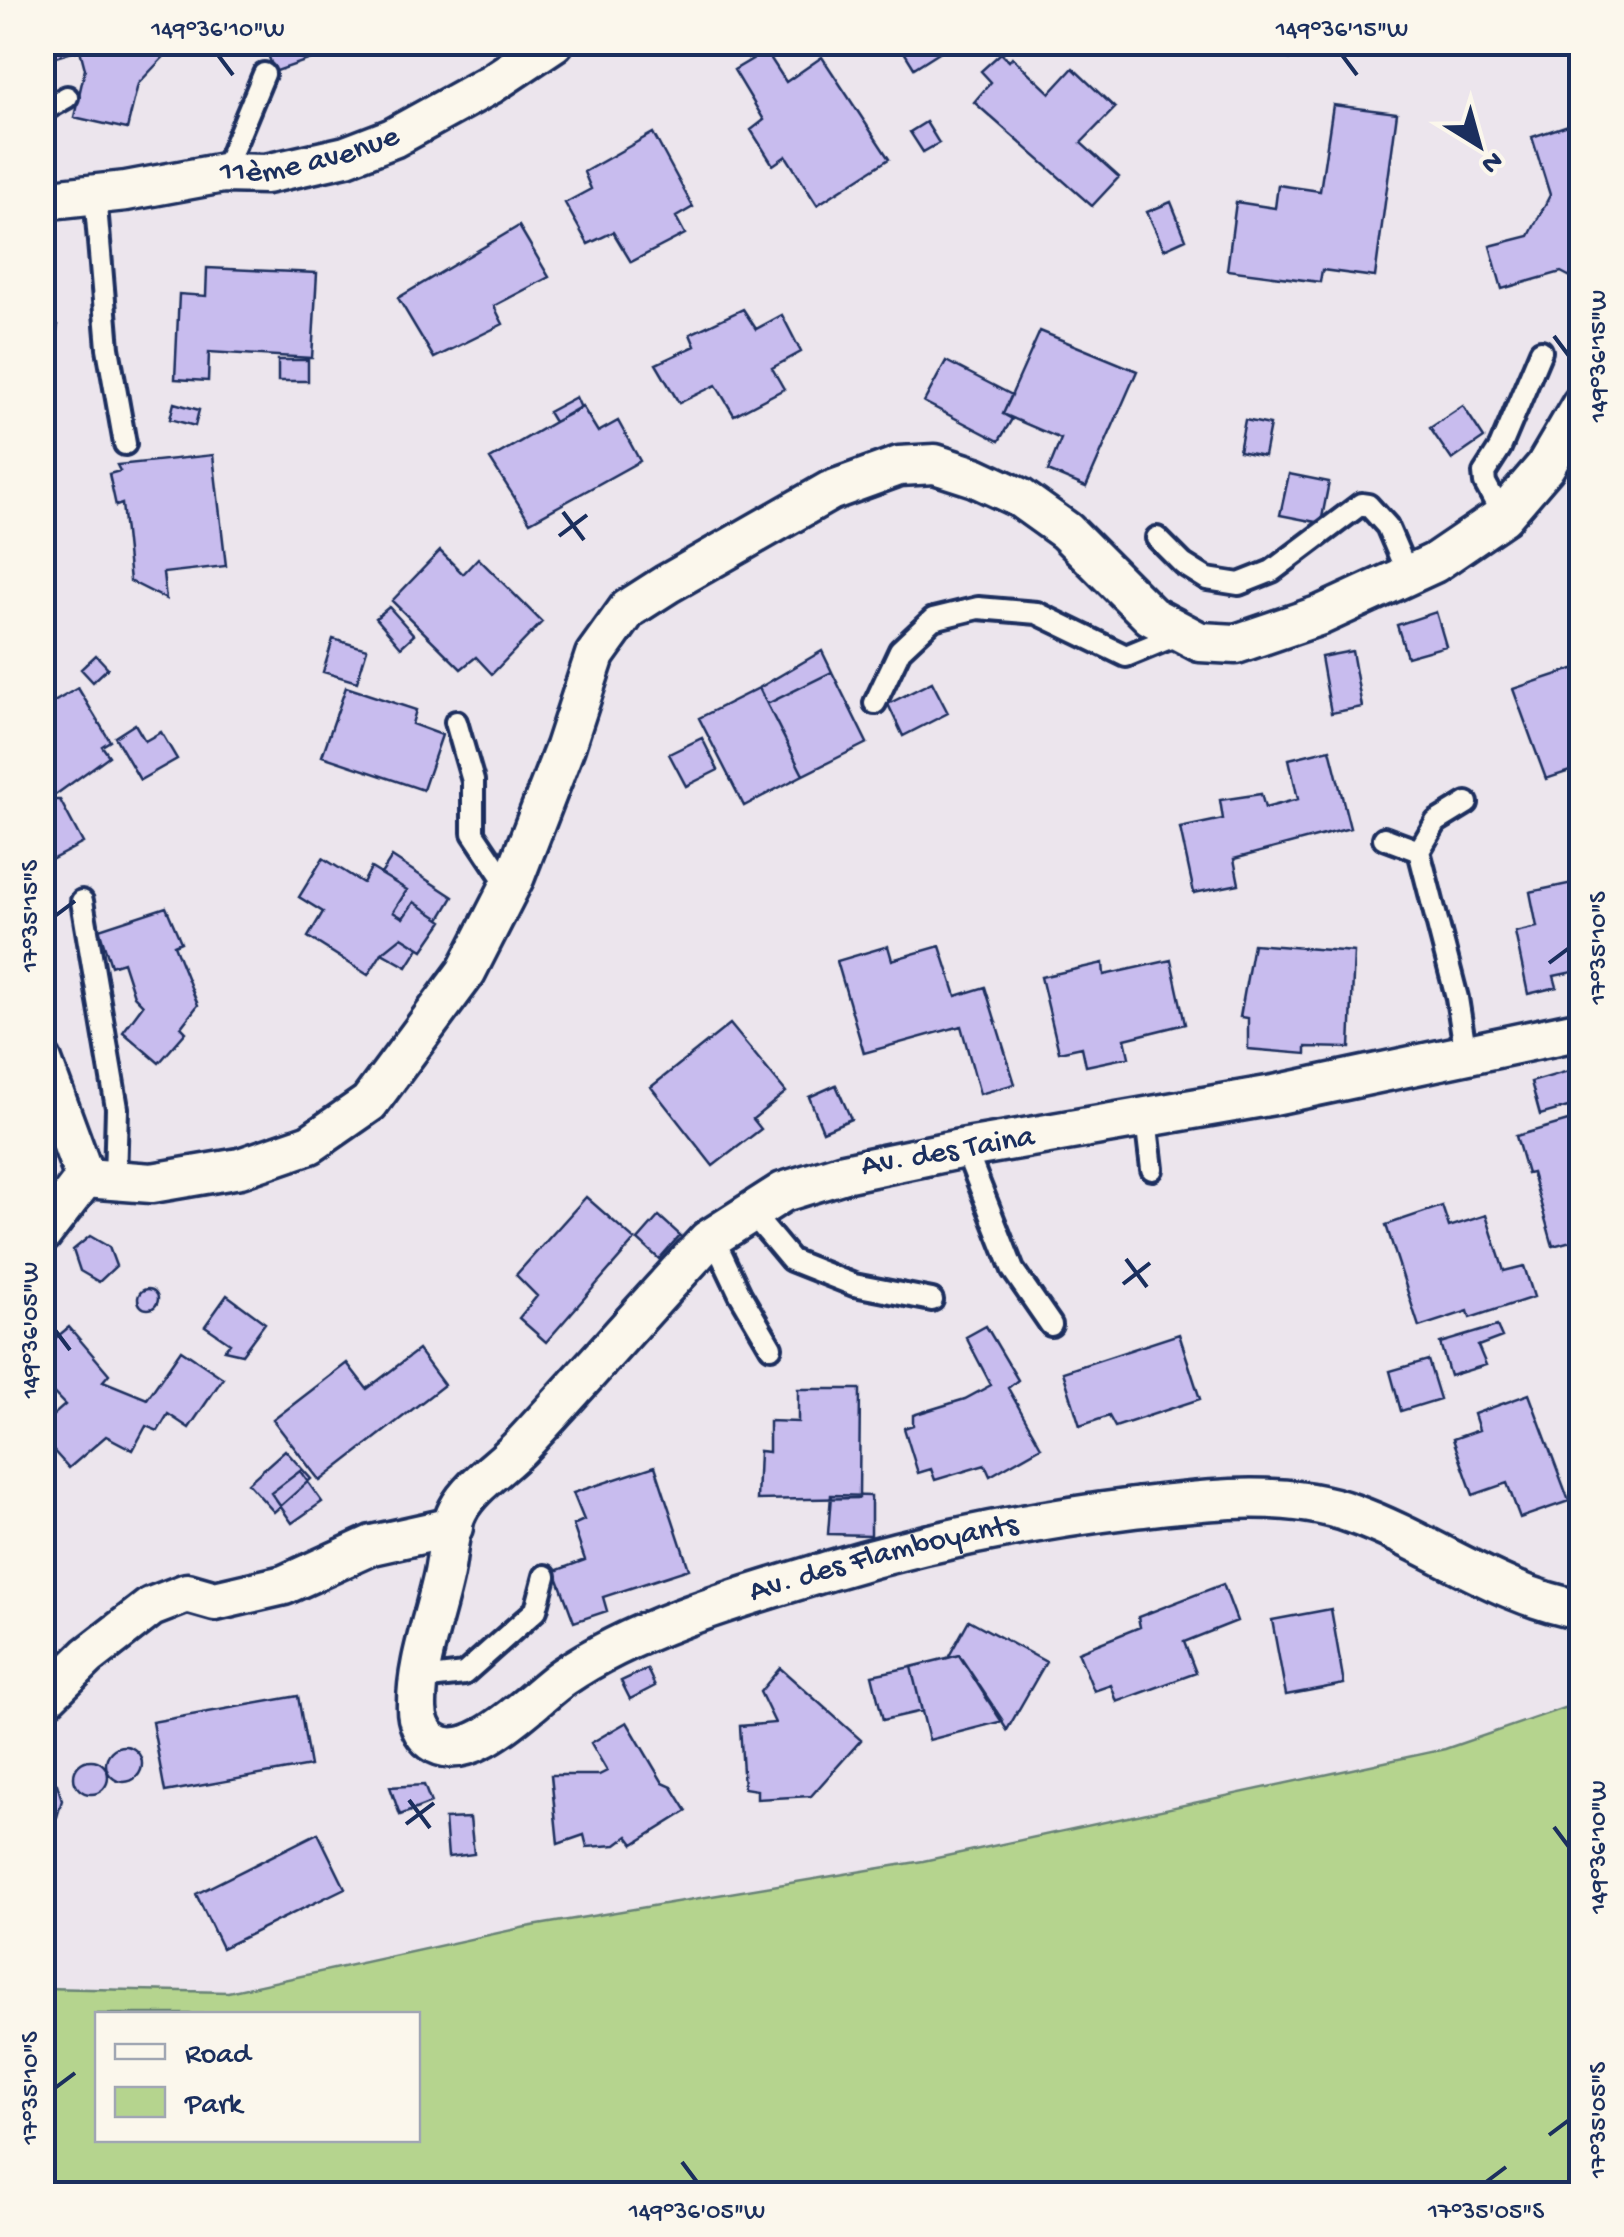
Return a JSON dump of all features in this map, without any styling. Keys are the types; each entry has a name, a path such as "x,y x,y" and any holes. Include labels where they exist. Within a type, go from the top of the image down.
{"street":[{"name":"11ème avenue","path":"42,200 223,173 266,174 346,156 393,138 491,84 554,42"},
{"path":"42,1234 100,1179 152,1183 262,1171 369,1103 466,972 509,887 565,746 594,655 628,610 830,491 899,466 934,464 975,478 1020,498 1066,532 1151,616 1200,642 1236,644 1322,615 1434,563 1503,516 1545,467 1582,404"},
{"name":"Av. des Taina","path":"452,1526 466,1500 520,1448 712,1237 783,1192 844,1172 1146,1118 1582,1030"},
{"path":"42,1061 100,1179"},
{"name":"Av. des Flamboyants","path":"452,1526 421,1679 419,1723 428,1736 449,1748 470,1746 562,1678 614,1646 651,1630 827,1571 937,1540 1062,1517 1249,1498 1301,1502 1352,1513 1522,1593 1582,1610"},
{"path":"42,1701 88,1656 151,1607 187,1593 216,1600 284,1585 372,1545 452,1526"}],"lane":[{"path":"223,173 264,74"},
{"path":"42,112 67,97"},
{"path":"95,194 108,348 125,444"},
{"path":"1503,516 1485,483 1484,473 1500,448 1541,351"},
{"path":"1157,538 1183,564 1207,579 1239,584 1272,571 1361,504 1368,505 1386,526 1408,575"},
{"path":"875,703 900,650 933,619 978,608 1037,613 1126,656 1182,633"},
{"path":"456,722 473,781 473,833 509,887"},
{"path":"1466,1054 1419,851 1436,822 1467,803"},
{"path":"1384,838 1419,851"},
{"path":"82,901 117,1108 100,1179"},
{"path":"1146,1118 1152,1169"},
{"path":"965,1148 1013,1270 1051,1325"},
{"path":"750,1211 791,1260 854,1285 932,1300"},
{"path":"712,1237 771,1347"},
{"path":"421,1679 464,1674 536,1610 545,1576"}],"green space":[{"path":"1581,1702 1581,2194 43,2194 43,1988 228,1992 526,1927 923,1861 1445,1749"}],"building":[{"path":"45,42 78,42 80,50 49,59"},
{"path":"78,42 173,42 174,46 138,84 127,129 74,117 85,69"},
{"path":"264,42 309,42 314,58 274,72"},
{"path":"898,42 955,42 914,68"},
{"path":"1220,42 1293,42 1289,59"},
{"path":"766,51 786,82 822,57 889,159 817,205 786,156 773,165 751,130 764,120 734,70"},
{"path":"1001,53 1009,61 1012,57 1050,93 1073,68 1115,108 1081,143 1119,177 1092,206 974,102 991,82 981,71"},
{"path":"1333,105 1397,113 1375,277 1322,270 1320,282 1227,270 1236,202 1275,208 1278,185 1320,191"},
{"path":"926,122 939,143 923,152 910,132"},
{"path":"1574,123 1582,148 1582,283 1561,272 1502,289 1490,246 1529,236 1550,195 1532,137"},
{"path":"653,133 693,207 676,217 685,234 631,262 613,232 588,244 565,203 591,189 584,172"},
{"path":"1171,202 1186,239 1164,249 1147,212"},
{"path":"519,226 549,277 494,306 503,324 434,358 398,298"},
{"path":"207,268 317,273 312,358 209,352 208,381 175,379 179,294 206,296"},
{"path":"743,309 756,329 782,315 801,352 772,368 784,389 734,415 716,385 679,403 656,364 695,346 690,334"},
{"path":"42,322 58,325 45,399 42,398"},
{"path":"1040,331 1137,371 1086,487 1048,471 1061,439 1003,414"},
{"path":"278,360 308,360 308,381 278,381"},
{"path":"946,361 1012,395 1003,414 1012,419 999,441 924,402"},
{"path":"576,397 581,408 554,422 548,412"},
{"path":"174,403 199,410 195,426 170,419"},
{"path":"582,406 598,432 618,421 640,461 530,522 490,459"},
{"path":"1463,406 1484,438 1452,460 1430,428"},
{"path":"1245,420 1270,425 1264,456 1239,451"},
{"path":"213,455 226,566 163,573 166,599 130,581 122,504 116,506 109,474 120,471 117,465"},
{"path":"1289,474 1329,482 1321,523 1280,515"},
{"path":"440,551 463,574 478,558 542,622 492,674 476,657 461,669 392,601"},
{"path":"389,607 414,635 401,647 376,618"},
{"path":"1436,612 1446,646 1407,657 1397,625"},
{"path":"333,639 367,649 357,682 323,672"},
{"path":"822,651 832,672 767,704 759,688"},
{"path":"1352,651 1362,707 1331,713 1321,657"},
{"path":"96,655 108,668 93,682 81,669"},
{"path":"1582,666 1582,750 1574,753 1579,768 1546,779 1513,689"},
{"path":"832,672 867,743 803,775 767,704"},
{"path":"932,682 948,713 903,736 888,704"},
{"path":"346,687 416,710 412,724 442,735 423,790 322,756"},
{"path":"78,688 110,741 102,746 109,756 51,798 42,775 42,709"},
{"path":"759,688 803,775 744,806 699,718"},
{"path":"135,724 145,741 161,732 177,759 140,780 115,737"},
{"path":"702,738 718,770 686,786 669,754"},
{"path":"1330,749 1350,828 1234,859 1239,884 1194,893 1180,828 1223,819 1220,800 1261,794 1265,808 1298,799 1289,759"},
{"path":"60,800 83,843 49,861 42,849 42,802"},
{"path":"392,857 453,897 440,919 414,902 403,918 393,912 407,890 381,874"},
{"path":"323,858 363,883 371,868 407,890 393,912 403,918 414,902 443,921 423,950 402,937 382,953 368,975 308,937 323,912 299,897"},
{"path":"1582,881 1582,970 1554,976 1557,987 1528,994 1515,932 1537,927 1530,892"},
{"path":"166,907 181,942 174,945 198,1005 181,1027 186,1032 159,1063 123,1032 143,1005 134,996 123,962 111,966 99,929"},
{"path":"402,937 419,948 407,967 382,953"},
{"path":"1253,944 1354,952 1350,1048 1306,1047 1306,1054 1248,1049 1248,1018 1240,1017"},
{"path":"888,946 892,960 940,946 956,996 985,987 1015,1084 980,1094 961,1026 864,1053 837,961"},
{"path":"1171,960 1185,1024 1125,1039 1129,1057 1086,1066 1082,1047 1059,1052 1041,977 1103,963 1104,975"},
{"path":"730,1024 786,1092 753,1119 761,1129 713,1166 651,1087"},
{"path":"1575,1069 1582,1103 1540,1115 1531,1082"},
{"path":"836,1085 851,1119 823,1131 809,1097"},
{"path":"1582,1117 1582,1238 1553,1246 1532,1173 1527,1174 1516,1136"},
{"path":"586,1197 635,1240 546,1342 519,1318 537,1296 516,1275"},
{"path":"1442,1206 1449,1227 1486,1215 1504,1271 1524,1266 1534,1297 1470,1318 1468,1311 1419,1327 1386,1225"},
{"path":"659,1216 680,1235 659,1259 638,1240"},
{"path":"90,1236 109,1247 116,1266 99,1282 80,1271 73,1250"},
{"path":"148,1289 158,1299 148,1309 138,1299"},
{"path":"227,1295 265,1323 242,1354 224,1350 230,1343 205,1326"},
{"path":"986,1326 1018,1380 1008,1388 1041,1447 990,1476 985,1465 935,1480 931,1469 918,1473 904,1428 913,1425 913,1415 965,1399 991,1385 966,1337"},
{"path":"1497,1326 1502,1337 1478,1346 1486,1365 1450,1376 1440,1343"},
{"path":"69,1327 109,1374 103,1381 147,1399 181,1350 223,1378 189,1428 168,1414 158,1431 146,1426 133,1450 106,1436 69,1468 42,1438 42,1425 65,1405 42,1381 42,1349"},
{"path":"1179,1334 1200,1399 1115,1427 1109,1416 1080,1426 1063,1372"},
{"path":"418,1350 444,1385 320,1481 273,1420 347,1363 367,1389"},
{"path":"1428,1360 1440,1399 1401,1411 1390,1371"},
{"path":"798,1389 860,1389 859,1498 757,1500 759,1451 769,1452 769,1421 798,1422"},
{"path":"1529,1394 1569,1501 1520,1518 1507,1483 1473,1495 1453,1439 1479,1430 1474,1414"},
{"path":"285,1450 311,1479 274,1512 248,1483"},
{"path":"655,1466 689,1569 603,1597 607,1611 574,1622 555,1571 585,1560 573,1525 584,1520 573,1493"},
{"path":"300,1471 322,1502 292,1523 271,1493"},
{"path":"831,1495 871,1496 871,1535 828,1534"},
{"path":"1223,1584 1237,1621 1184,1642 1196,1673 1117,1702 1111,1685 1094,1691 1078,1652 1140,1627 1138,1617"},
{"path":"1331,1609 1344,1684 1286,1695 1272,1620"},
{"path":"969,1620 1046,1662 1007,1730 959,1655 948,1658"},
{"path":"959,1655 1003,1721 929,1740 911,1667"},
{"path":"911,1667 922,1711 883,1720 872,1675"},
{"path":"780,1668 861,1740 811,1796 757,1799 757,1790 744,1788 740,1726 775,1723 760,1692"},
{"path":"647,1669 655,1686 630,1699 621,1681"},
{"path":"298,1696 310,1766 165,1792 152,1722"},
{"path":"627,1722 663,1783 672,1787 687,1811 634,1844 628,1836 616,1845 587,1847 584,1835 558,1844 551,1775 599,1775 607,1771 591,1743"},
{"path":"124,1746 136,1752 142,1764 136,1776 124,1782 112,1776 106,1764 112,1752"},
{"path":"91,1760 103,1765 108,1777 103,1789 91,1794 79,1789 74,1777 79,1765"},
{"path":"42,1773 57,1784 62,1800 57,1817 42,1827"},
{"path":"424,1785 431,1803 400,1815 390,1787"},
{"path":"470,1818 474,1854 448,1857 445,1819"},
{"path":"318,1833 345,1888 222,1948 196,1894"}]}
